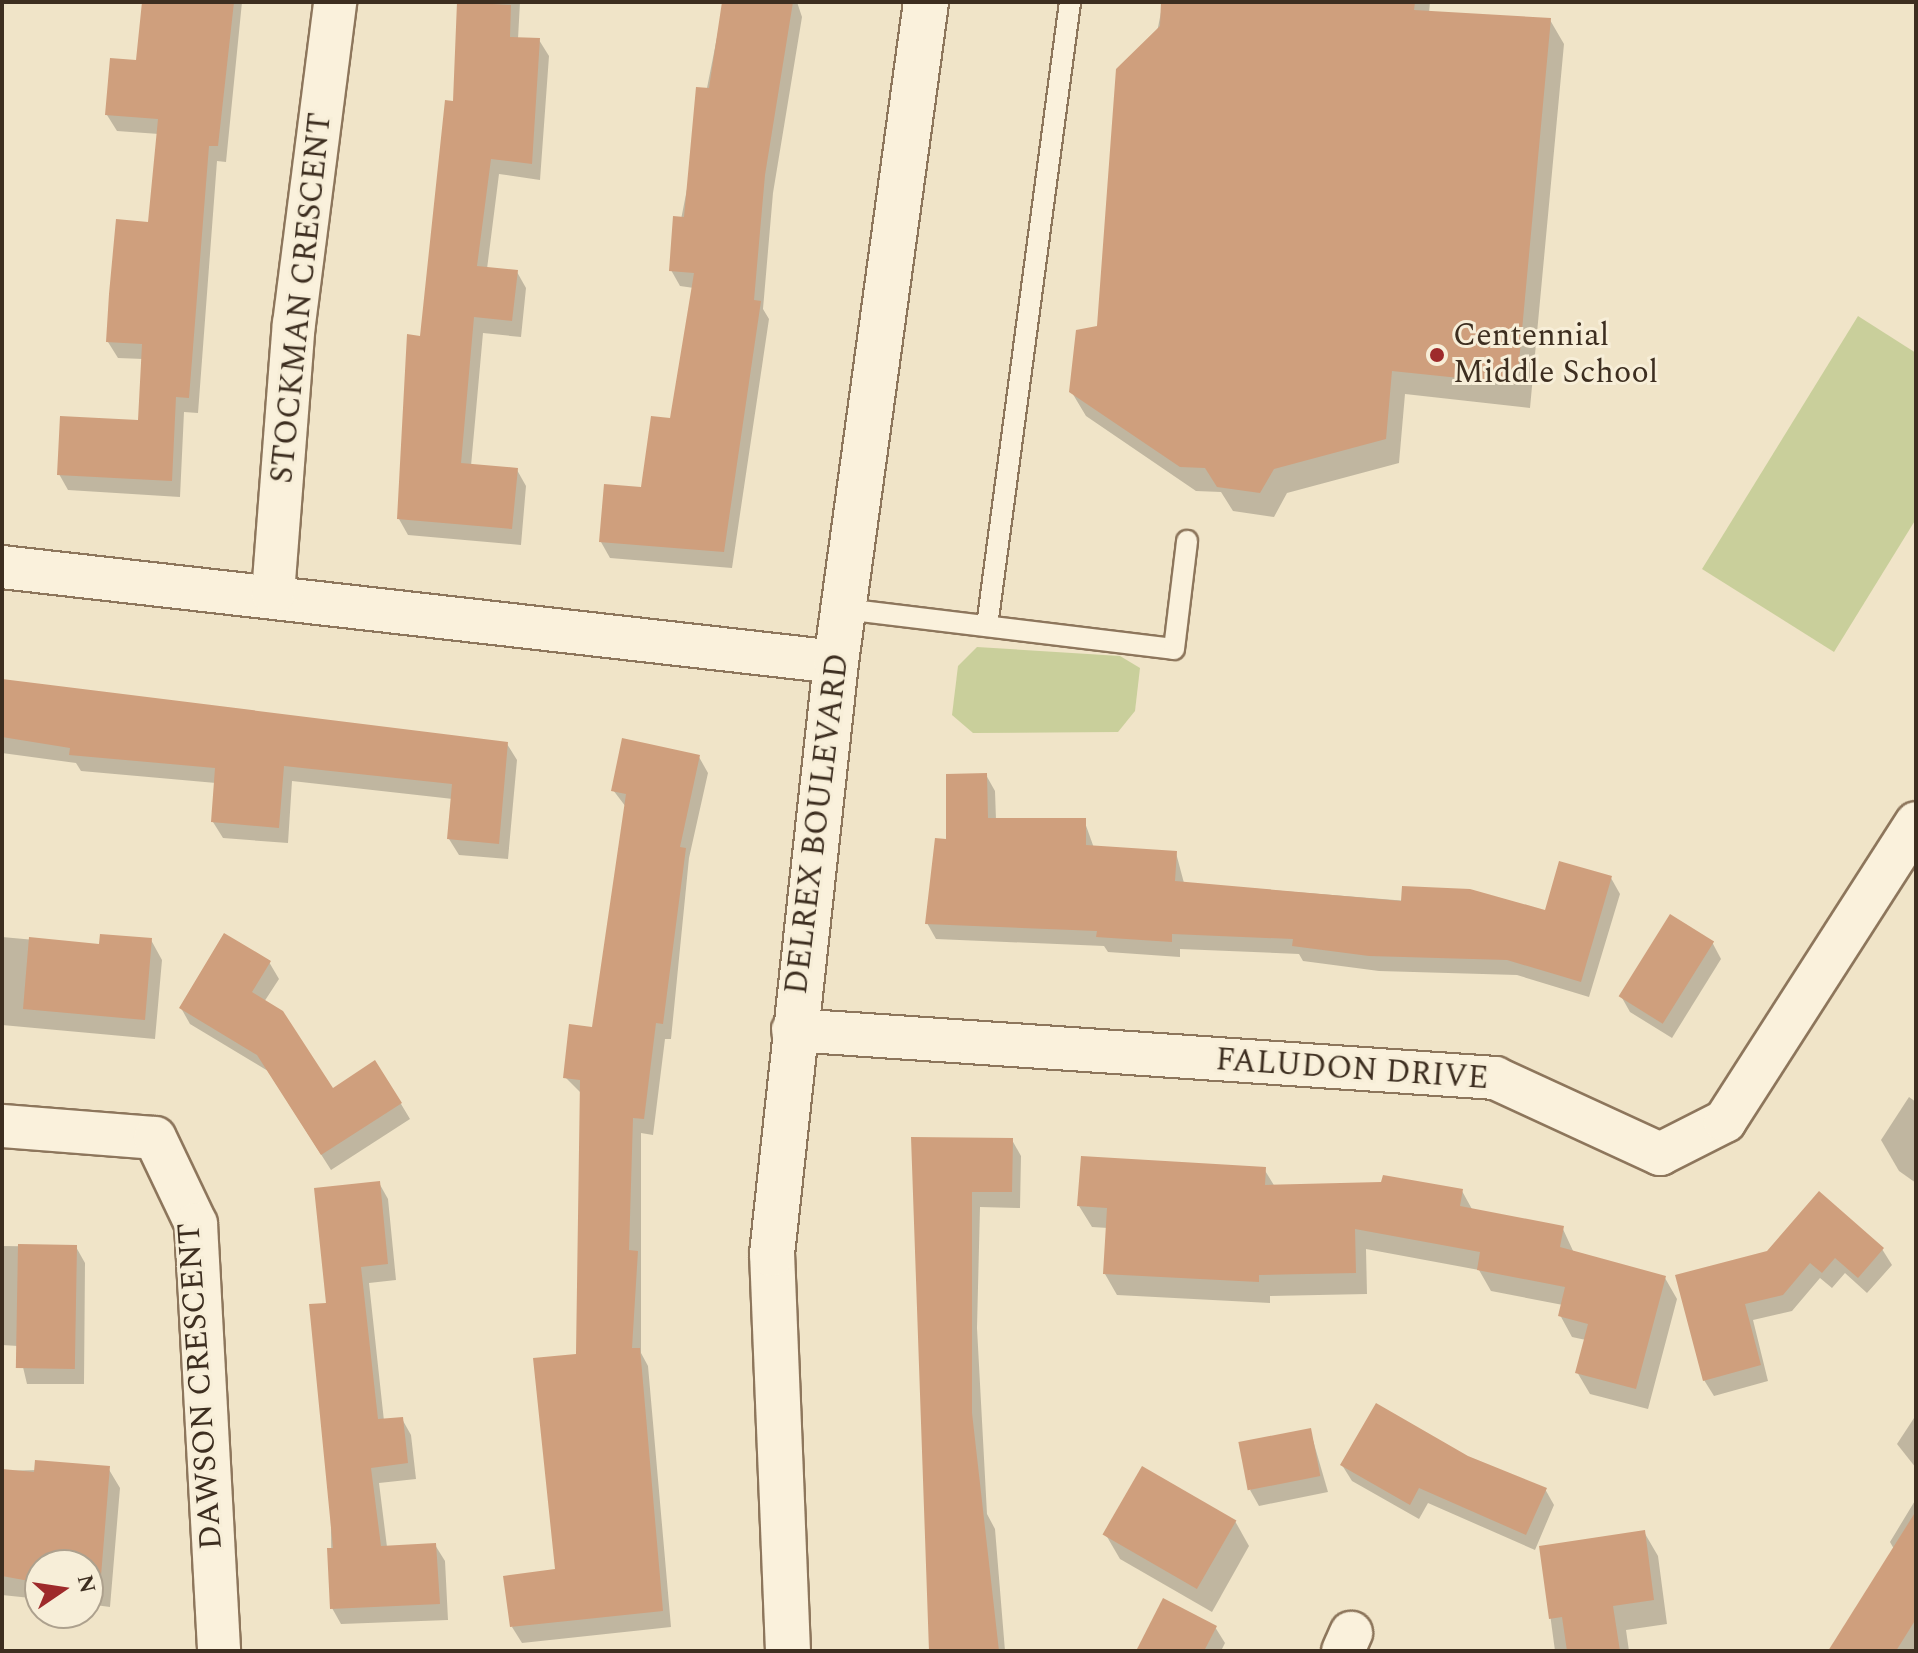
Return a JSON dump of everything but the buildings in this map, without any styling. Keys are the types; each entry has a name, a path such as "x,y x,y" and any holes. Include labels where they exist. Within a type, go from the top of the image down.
{"street":[{"name":"STOCKMAN CRESCENT","path":"273,594 294,324 335,2"},
{"name":"DELREX BOULEVARD","path":"788,1651 772,1254 793,1030 836,662 926,2"},
{"path":"2,567 273,594 836,662"},
{"name":"FALUDON DRIVE","path":"793,1030 1495,1078 1660,1154 1725,1121 1916,823"},
{"name":"DAWSON CRESCENT","path":"2,1126 155,1138 196,1224 219,1651"}],"lane":[{"path":"987,626 1070,2"},
{"path":"844,609 1174,649 1187,541"}],"green space":[{"path":"1858,316 1916,353 1916,519 1834,652 1702,569"},
{"path":"977,647 1120,656 1140,668 1135,711 1118,732 973,733 952,715 958,666"}],"place":[{"name":"Centennial Middle School","path":"1437,355"}]}
